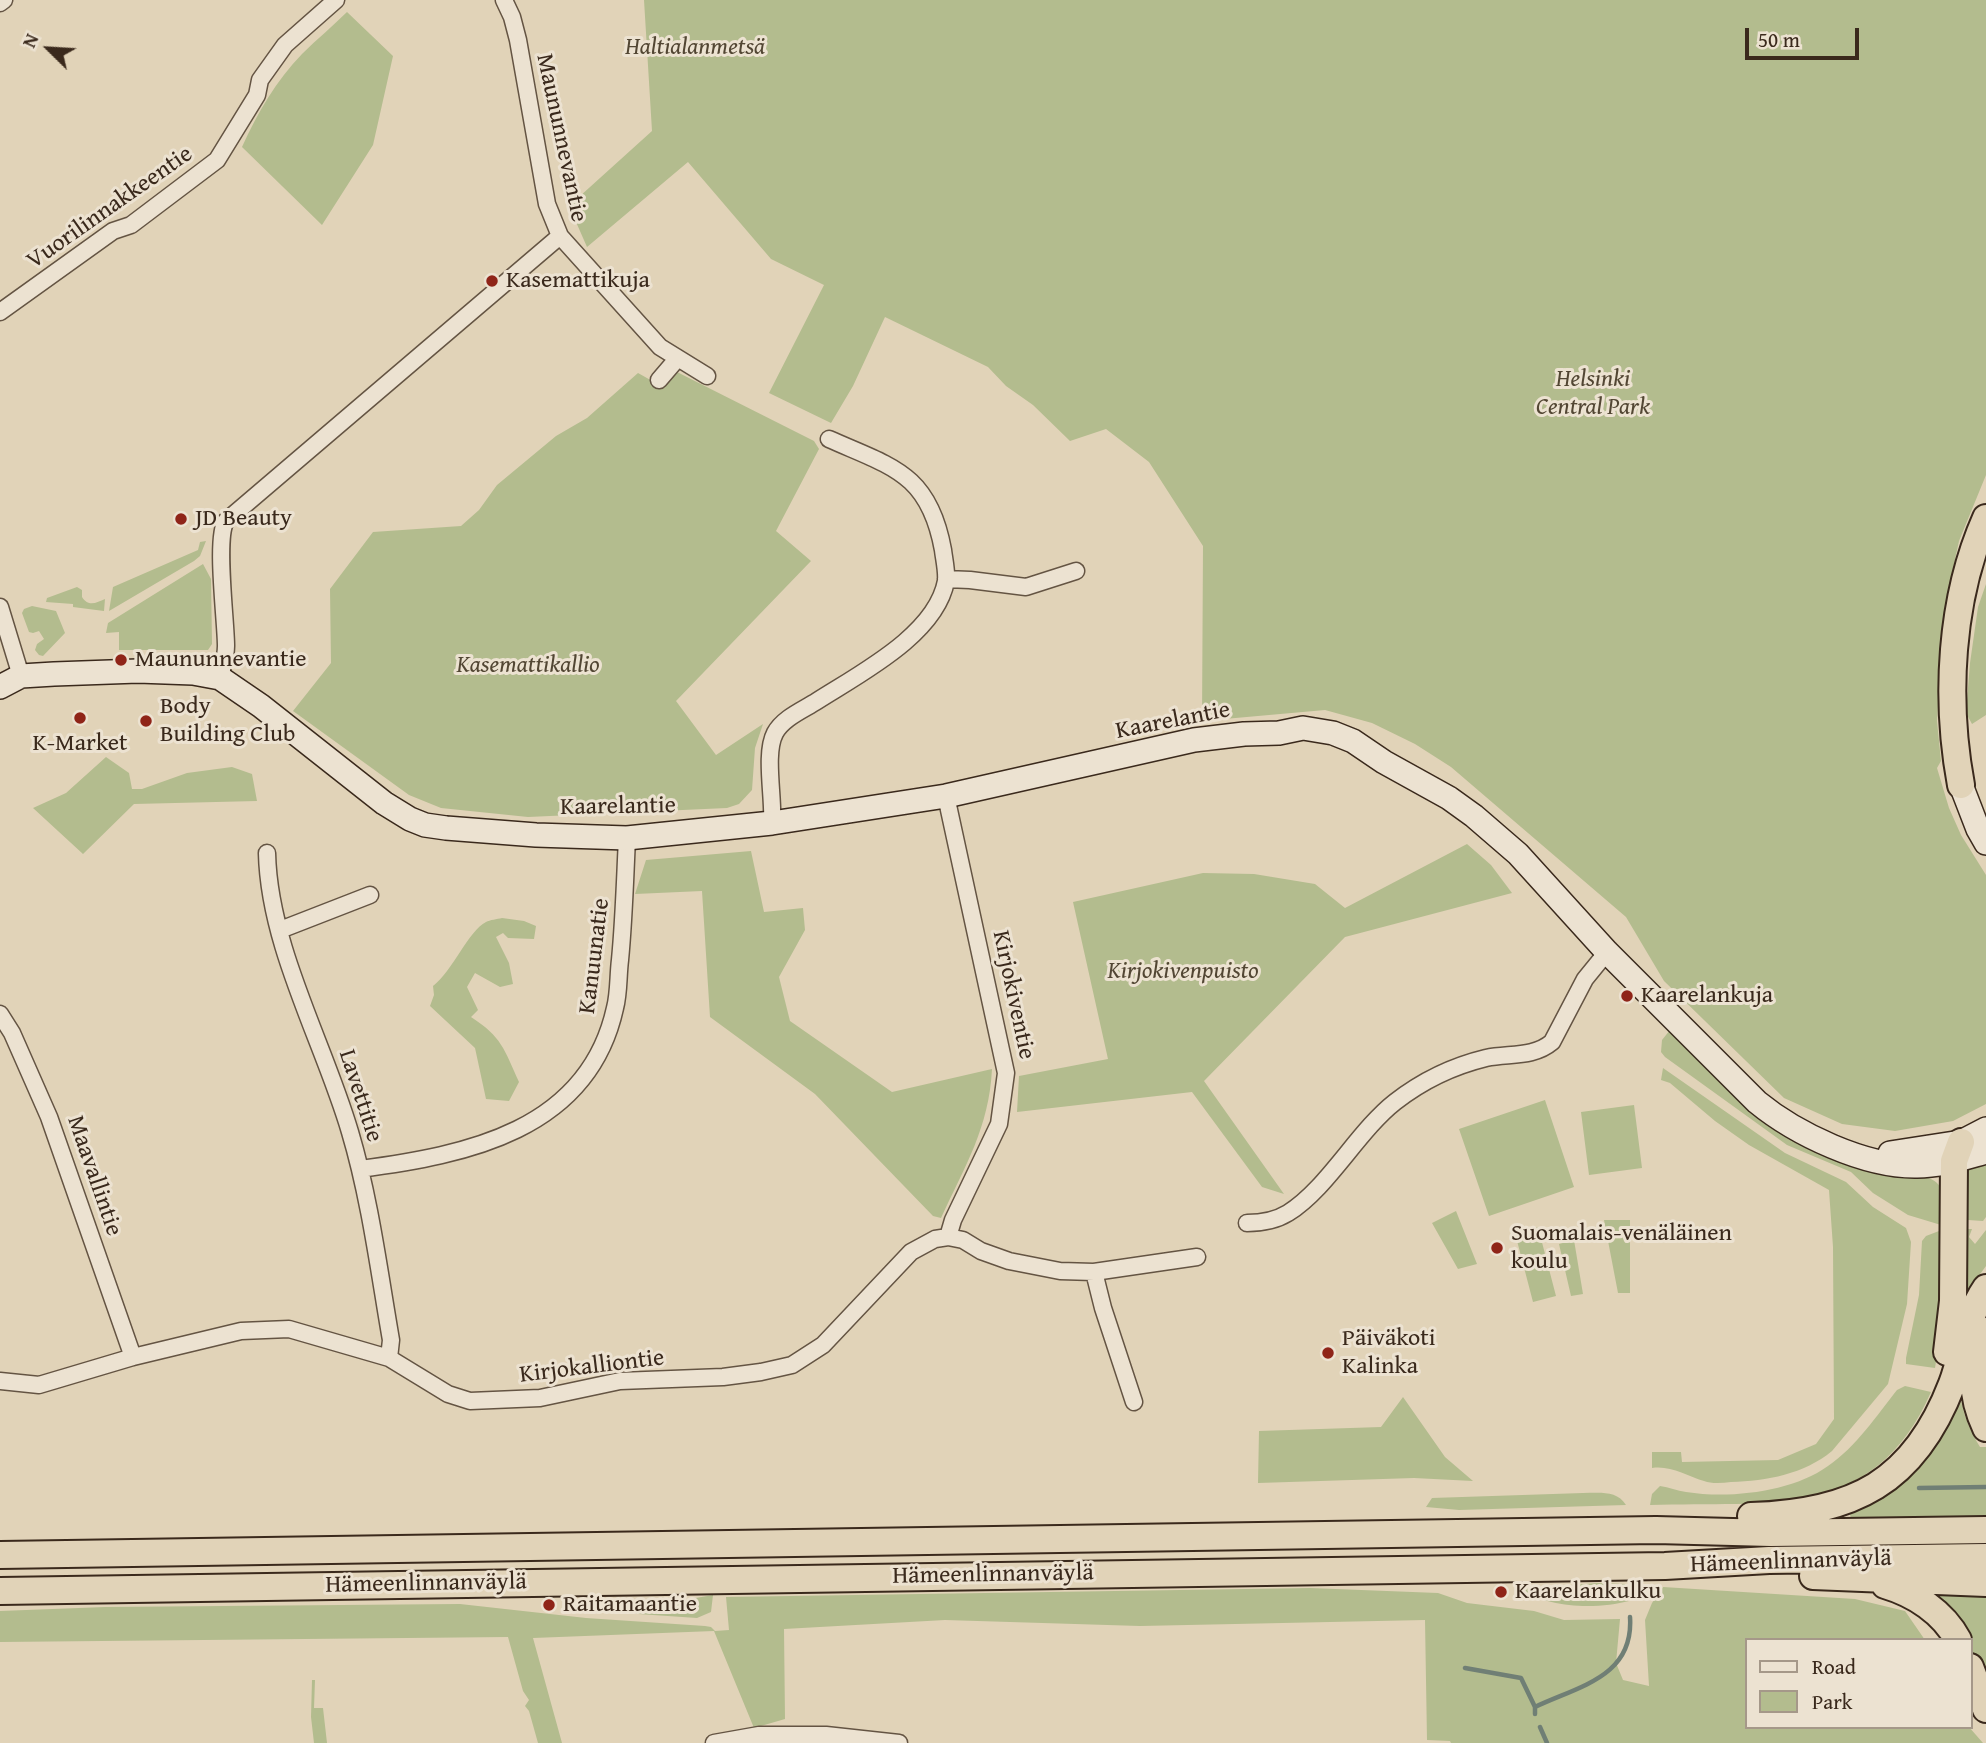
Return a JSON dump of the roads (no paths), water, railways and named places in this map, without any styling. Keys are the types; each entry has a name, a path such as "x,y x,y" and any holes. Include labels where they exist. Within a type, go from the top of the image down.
{"highway":[{"path":"1961,785 1953,706 1955,645 1964,586 1986,518"},
{"path":"1939,1409 1953,1301 1958,1152"},
{"path":"1656,1530 1720,1516 1780,1515 1836,1504 1870,1490 1906,1462 1931,1427 1951,1385 1969,1323 1986,1288"},
{"path":"1986,1331 1977,1353 1974,1387 1975,1402 1986,1427"},
{"name":"Hämeenlinnanväylä","path":"0,1555 1656,1530 1771,1533 1986,1530"},
{"name":"Hämeenlinnanväylä","path":"0,1591 1665,1566 1769,1560 1986,1557"},
{"path":"1665,1566 1986,1583"},
{"path":"1856,1578 1904,1590 1939,1614 1957,1638"},
{"path":"1972,1672 1986,1709"}],"main road":[{"name":"Kaarelantie","path":"0,687 22,676 138,671 193,673 220,678 261,706 384,803 410,819 425,825 446,828 536,835 627,838 772,822 946,796 1194,740 1279,733 1301,743 1384,762 1420,780 1474,816 1518,854 1607,952 1775,1117 1800,1131 1848,1151 1986,1152"},
{"path":"1961,785 1986,843"},
{"name":"Kaarelantie","path":"1958,1152 1986,1129"}],"street":[{"name":"Vuorilinnakkeentie","path":"0,312 113,231 131,225 217,160 257,94 260,80 285,46 336,0"},
{"name":"Maununnevantie","path":"220,678 226,648 221,531 226,521 560,236 547,204 518,40 504,0"},
{"path":"560,236 660,348 707,376"},
{"path":"659,380 677,359"},
{"path":"772,822 771,751 776,732 798,713 911,636 930,616 946,579 942,542 932,512 921,491 910,478 829,439"},
{"path":"946,579 1026,587 1076,571"},
{"path":"0,607 22,676"},
{"name":"Kirjokiventie","path":"946,796 1006,1073 999,1124 953,1220 948,1237"},
{"name":"Kanuunatie","path":"360,1170 418,1161 483,1145 530,1123 570,1094 597,1055 611,1026 616,1005 627,838"},
{"name":"Lavettitie","path":"267,853 268,878 280,930 351,1133 360,1170 391,1340 389,1358"},
{"path":"280,930 370,895"},
{"path":"1247,1223 1265,1223 1288,1213 1319,1184 1385,1111 1421,1084 1467,1064 1545,1049 1552,1042 1585,979 1607,952"},
{"name":"Maavallintie","path":"0,1014 12,1032 49,1116 133,1357"},
{"path":"948,1237 963,1240 981,1251 1031,1267 1094,1272 1197,1258"},
{"name":"Kirjokalliontie","path":"0,1381 39,1385 133,1357 241,1331 289,1329 389,1358 448,1394 470,1401 540,1398 620,1381 723,1377 761,1372 792,1365 806,1358 823,1345 911,1252 935,1239 948,1237"},
{"path":"1094,1272 1134,1402"},
{"path":"715,1743 759,1735 826,1735 899,1743"}],"waterway":[{"path":"1919,1488 1986,1487"},
{"path":"1535,1707 1585,1685 1613,1666 1623,1653 1629,1637 1630,1617"},
{"path":"1465,1668 1521,1678 1535,1707 1535,1714"},
{"path":"1540,1727 1547,1743"}],"place":[{"name":"Kasemattikuja","path":"492,281"},
{"name":"JD Beauty","path":"181,519"},
{"name":"Maununnevantie","path":"121,660"},
{"name":"K-Market","path":"80,718"},
{"name":"Body Building Club","path":"146,721"},
{"name":"Kaarelankuja","path":"1627,996"},
{"name":"Suomalais-venäläinen koulu","path":"1497,1248"},
{"name":"Päiväkoti Kalinka","path":"1328,1353"},
{"name":"Kaarelankulku","path":"1501,1592"},
{"name":"Raitamaantie","path":"549,1605"}],"park label":[{"name":"Haltialanmetsä","path":"695,48"},
{"name":"Helsinki Central Park","path":"1593,394"},
{"name":"Kasemattikallio","path":"528,666"},
{"name":"Kirjokivenpuisto","path":"1183,972"}]}
